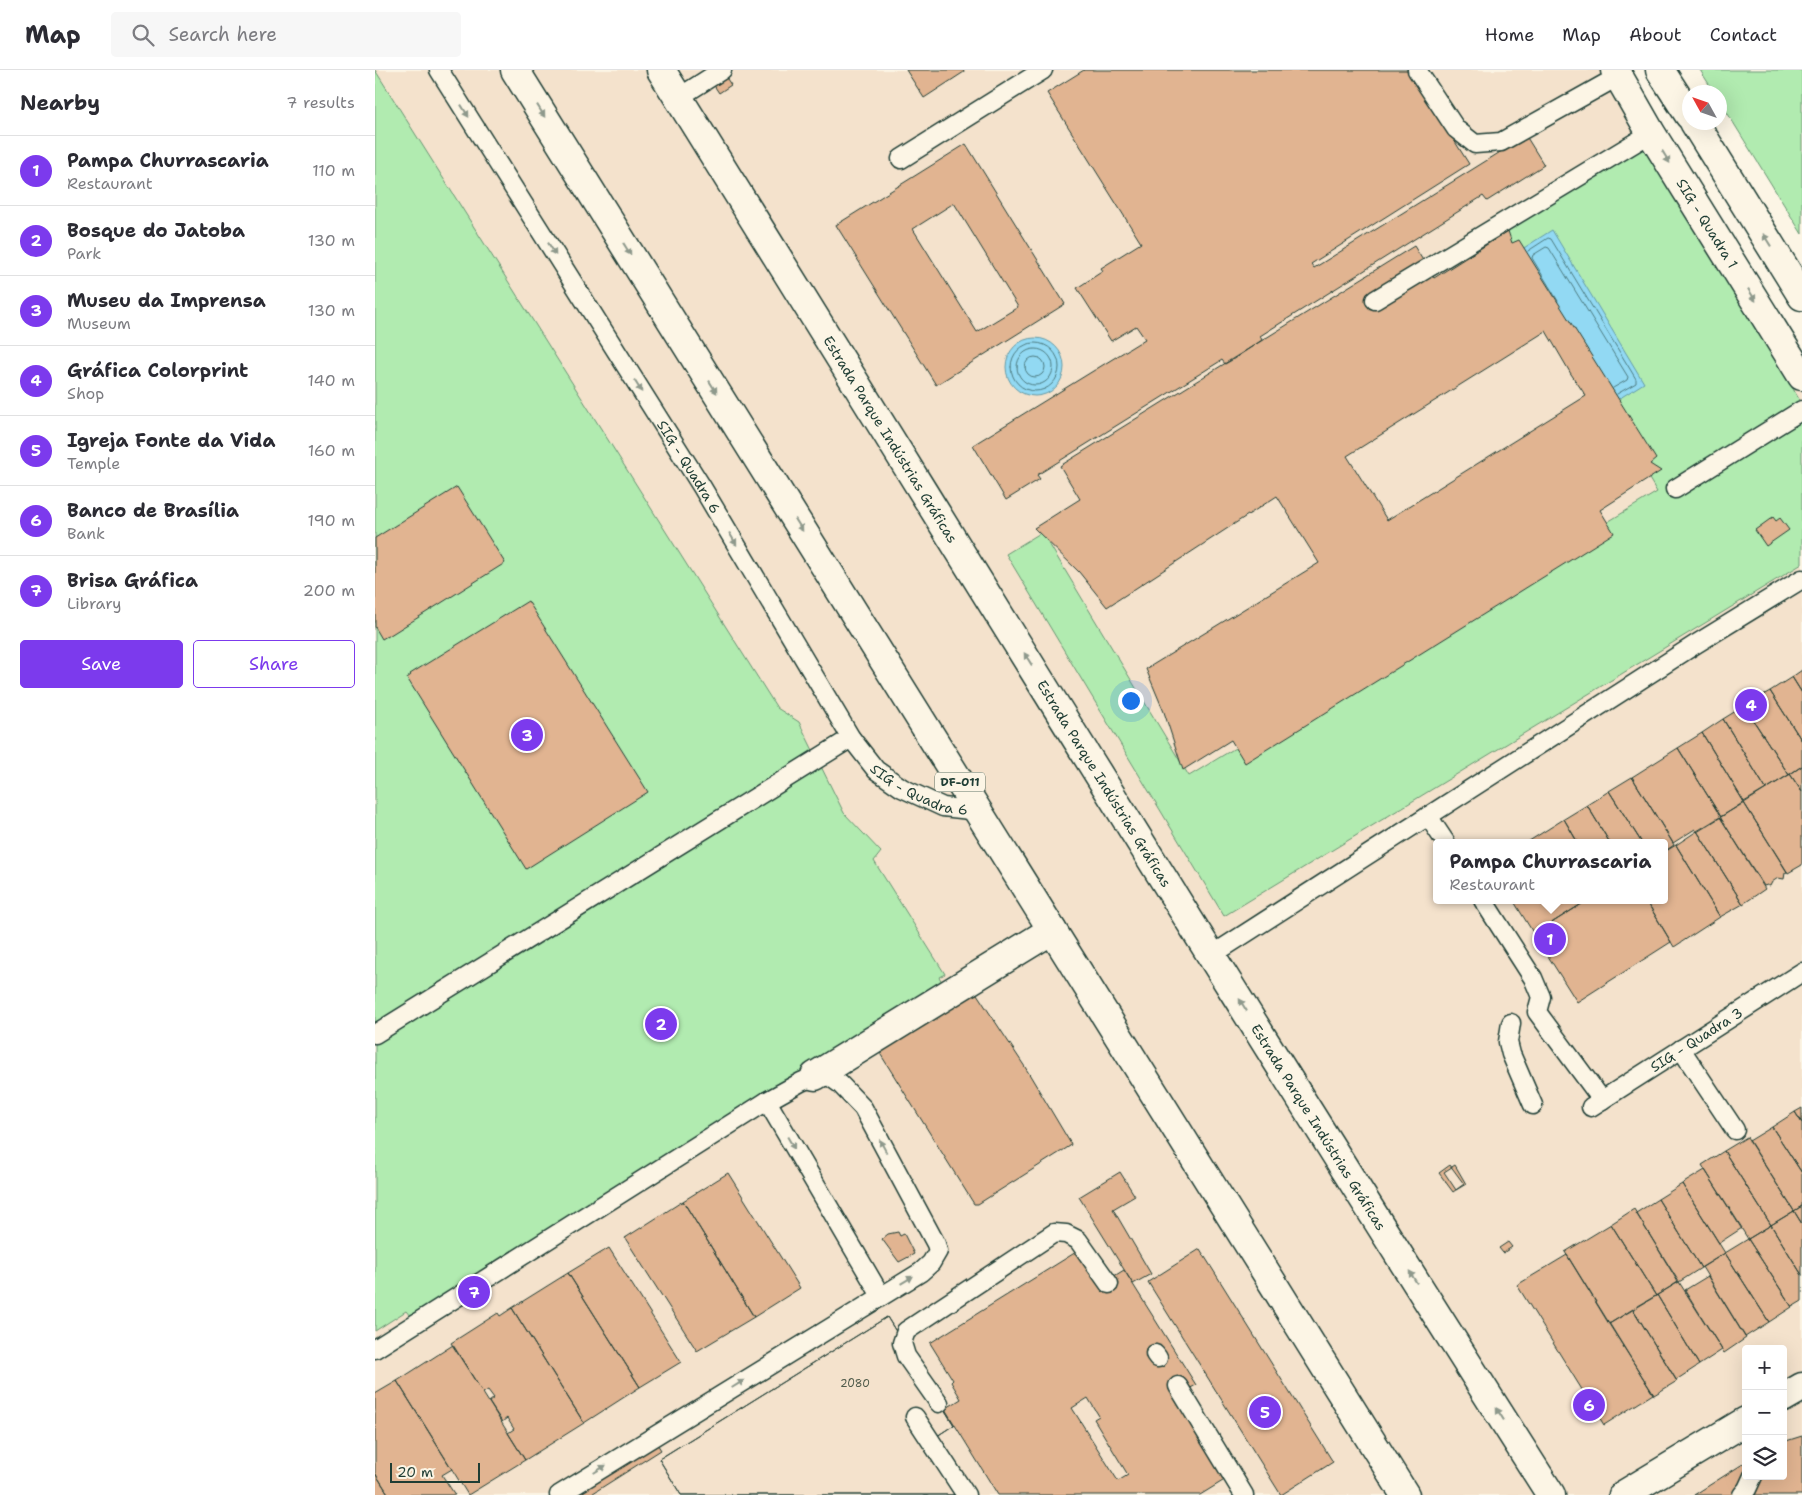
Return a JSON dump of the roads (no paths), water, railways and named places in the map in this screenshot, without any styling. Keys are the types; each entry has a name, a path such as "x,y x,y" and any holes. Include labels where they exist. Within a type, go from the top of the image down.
{"main road":[{"name":"DF-011","path":"515,70 1405,1495"},
{"name":"Estrada Parque Indústrias Gráficas","path":"661,70 1142,846 1212,955 1377,1222 1551,1495"},
{"path":"1660,70 1682,104"},
{"name":"SIG - Quadra 1","path":"1617,73 1651,133 1802,376"},
{"path":"1699,130 1802,296"},
{"path":"815,1076 1053,930"},
{"path":"1787,1396 1802,1387"},
{"path":"1623,1495 1648,1487 1742,1427"}],"lane":[{"name":"SIG - Quadra 6","path":"439,70 701,487 851,738 877,770 902,788 943,807 979,811"},
{"path":"678,98 723,70"},
{"path":"901,159 1043,70"},
{"path":"1417,70 1456,129 1475,144 1501,142 1617,73"},
{"path":"1375,300 1651,133"},
{"path":"1675,488 1802,410"},
{"path":"1212,955 1695,644 1802,579"},
{"path":"375,1034 851,738"},
{"path":"1428,816 1443,839"},
{"name":"SIG - Quadra 3","path":"1486,904 1533,978 1541,997 1537,1012 1597,1103 1802,972"},
{"path":"1511,1023 1508,1042 1511,1054 1533,1105"},
{"path":"1681,1049 1735,1130"},
{"path":"375,1349 767,1101 815,1076 830,1078 841,1084 863,1108 936,1244 938,1251 931,1263 921,1272 559,1495"},
{"path":"767,1101 881,1296"},
{"path":"939,1403 906,1356 902,1344 906,1331 1054,1233 1066,1234 1078,1240 1109,1284"},
{"path":"1177,1386 1244,1495"},
{"path":"915,1417 966,1495"},
{"path":"1741,1495 1747,1489 1751,1480"}],"water":[{"path":"1552,230 1644,383 1609,405 1516,253"},
{"path":"1029,338 1041,338 1056,346 1064,361 1064,373 1056,388 1041,396 1029,396 1014,388 1006,373 1006,361 1014,346"}],"place":[{"name":"Gráfica Colorprint","path":"1751,705"},
{"name":"Museu da Imprensa","path":"527,735"},
{"name":"Pampa Churrascaria","path":"1550,939"},
{"name":"Bosque do Jatoba","path":"661,1024"},
{"name":"Brisa Gráfica","path":"474,1292"},
{"name":"Banco de Brasília","path":"1589,1405"},
{"name":"Igreja Fonte da Vida","path":"1265,1412"}]}
